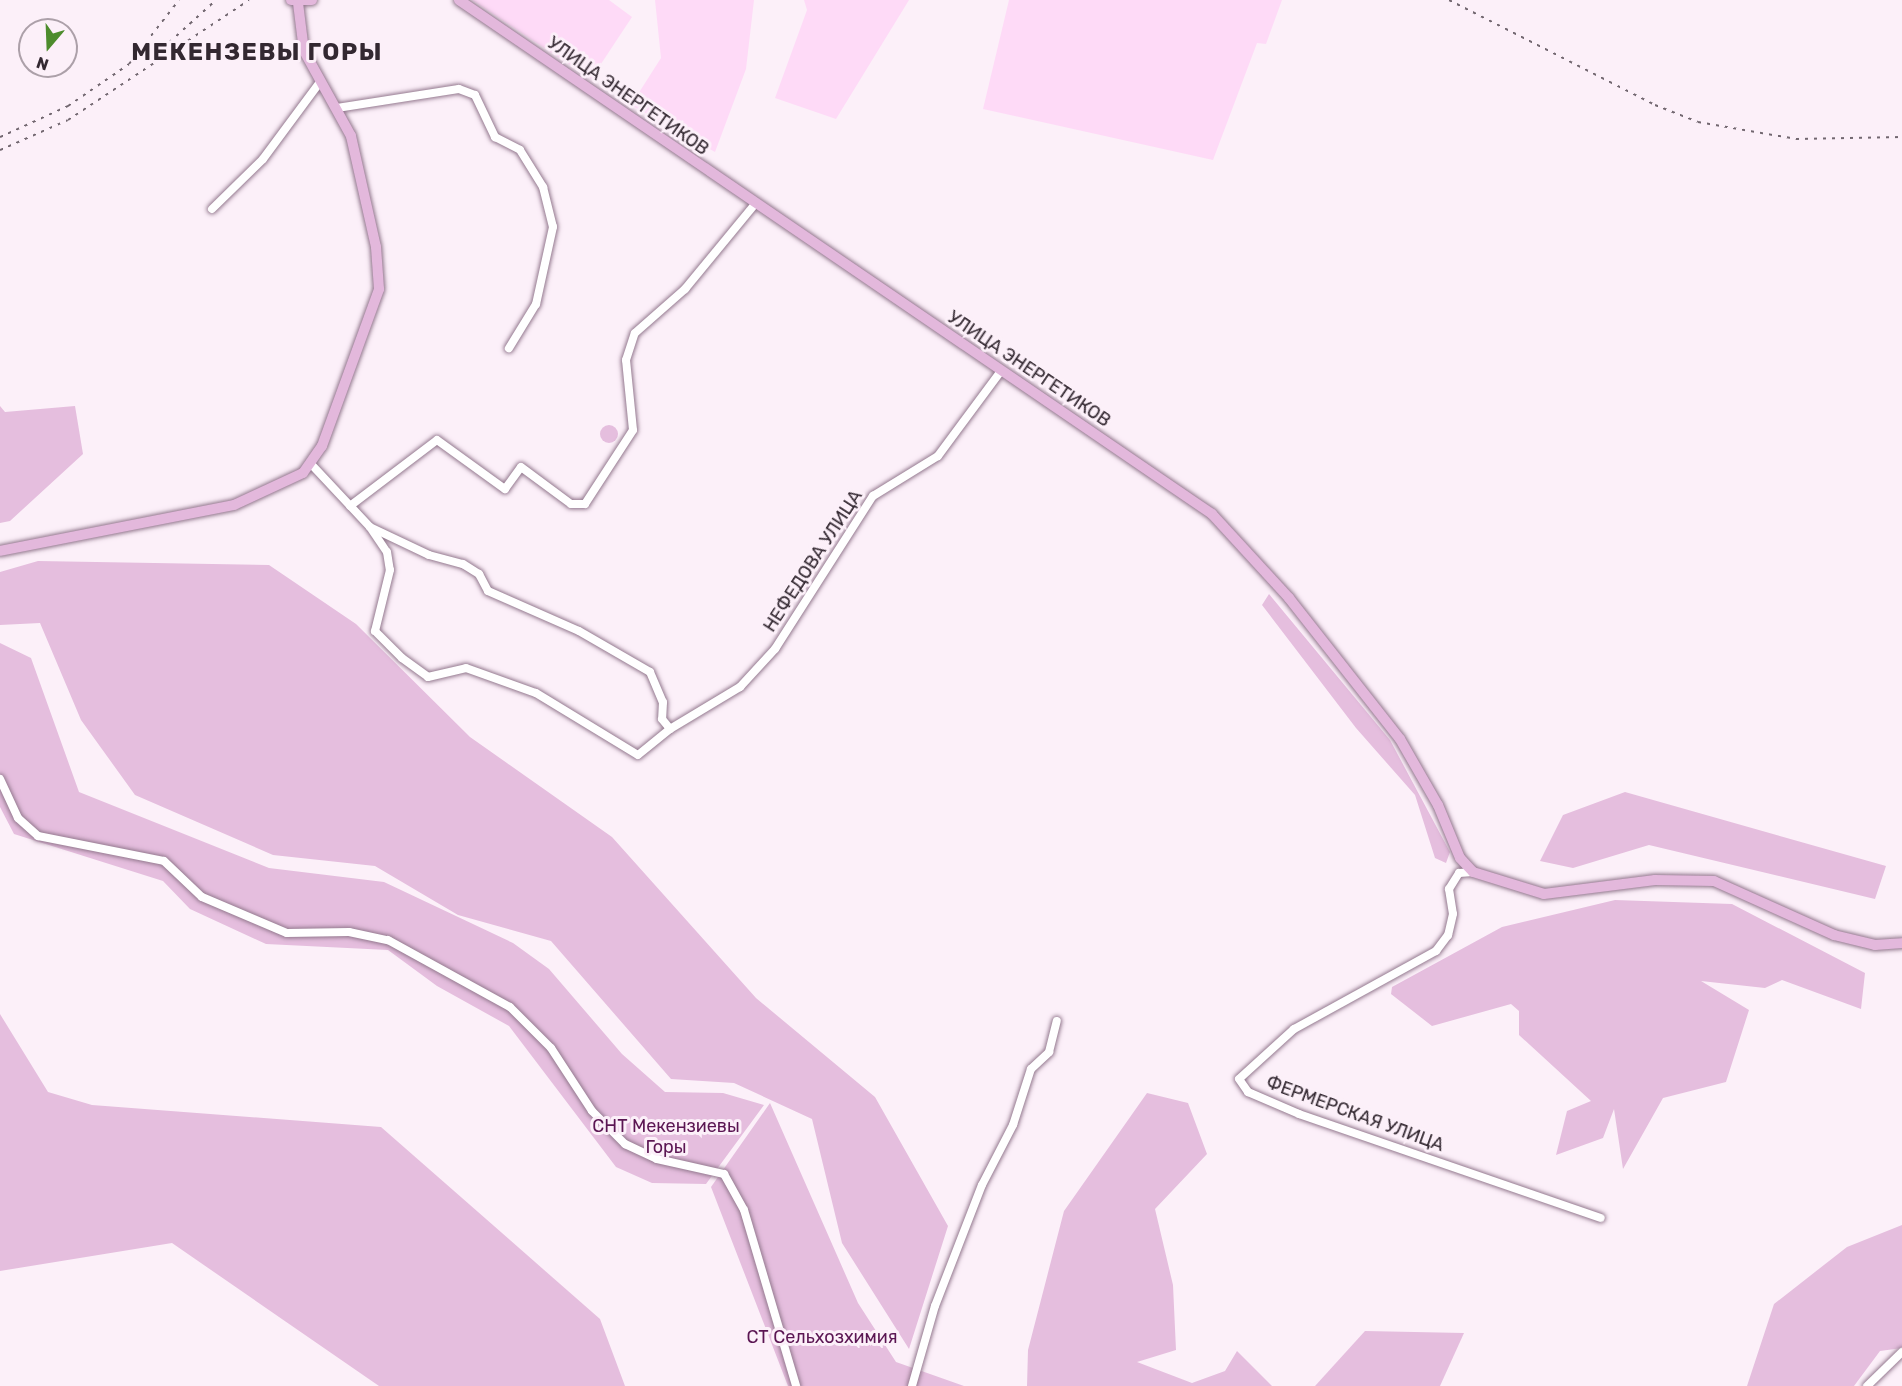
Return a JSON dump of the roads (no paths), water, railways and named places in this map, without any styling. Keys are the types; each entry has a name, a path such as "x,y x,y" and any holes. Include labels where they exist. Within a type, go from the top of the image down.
{"main road":[{"path":"0,551 202,514 283,486 310,464 331,427 379,289 368,204 351,136 304,51 294,2 312,0"},
{"name":"УЛИЦА ЭНЕРГЕТИКОВ","path":"459,0 1212,514 1289,598 1400,739 1438,805 1460,858 1473,872"},
{"path":"1473,872 1522,891 1564,895 1655,880 1714,882 1834,935 1875,945 1902,943"}],"street":[{"path":"212,209 262,159 320,82"},
{"path":"337,108 459,89 475,95 495,137 520,150 543,187 553,227 536,304 509,348"},
{"path":"350,506 437,440 505,489 521,467 571,504 585,504 633,430 626,360 635,333 686,289 755,204"},
{"name":"НЕФЕДОВА УЛИЦА","path":"370,527 387,552 390,570 375,631 402,658 428,677 466,668 536,693 638,755 670,729 740,687 775,649 873,496 938,456 1001,371"},
{"path":"310,464 370,527 429,555 463,564 479,574 488,591 579,631 650,672 663,702 662,719 670,729"},
{"path":"0,779 18,818 38,836 164,861 202,897 287,933 349,932 388,940 510,1007 540,1035 592,1111 625,1143 657,1159 724,1174 744,1210 796,1386"},
{"name":"ФЕРМЕРСКАЯ УЛИЦА","path":"1473,872 1459,873 1449,889 1453,914 1448,935 1436,951 1294,1029 1239,1079 1248,1092 1299,1114 1601,1218"},
{"path":"912,1386 935,1306 982,1185 1013,1125 1031,1069 1049,1052 1057,1021"},
{"path":"1867,1386 1902,1353"}],"railway":[{"path":"0,137 68,106 129,64 179,0"},
{"path":"163,48 216,0"},
{"path":"0,150 68,120 249,0"},
{"path":"1449,0 1655,105 1698,122 1796,139 1902,137"}],"district":[{"name":"МЕКЕНЗЕВЫ ГОРЫ","path":"257,53"}],"park label":[{"name":"СНТ Мекензиевы Горы","path":"666,1137"},
{"name":"СТ Сельхозхимия","path":"822,1337"}]}
